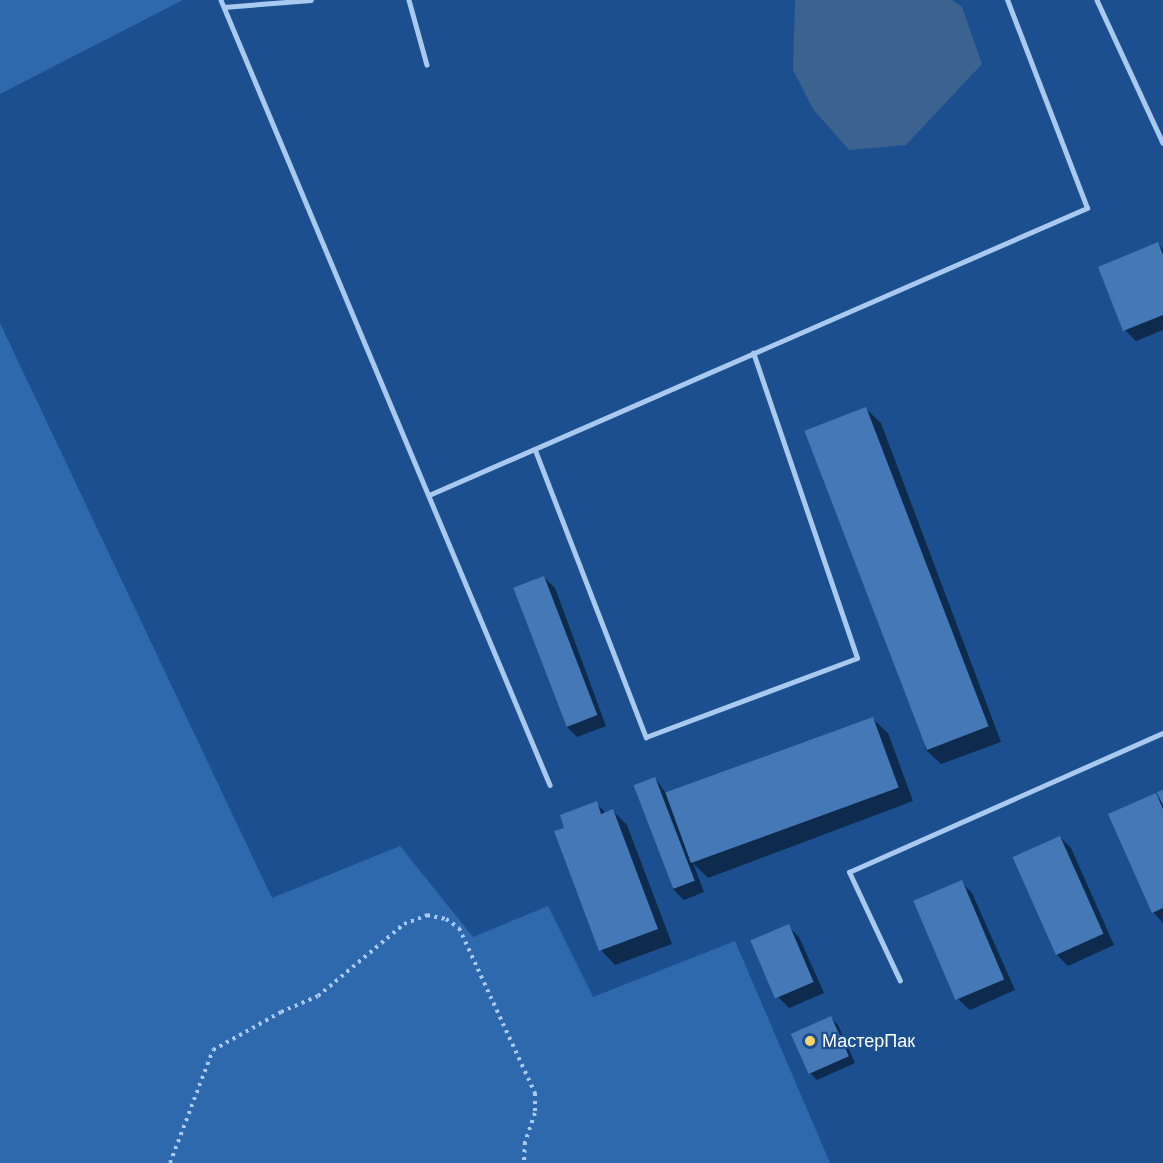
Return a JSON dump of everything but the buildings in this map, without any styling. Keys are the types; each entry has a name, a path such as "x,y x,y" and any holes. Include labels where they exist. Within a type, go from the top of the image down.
{"lane":[{"path":"221,0 550,785"},
{"path":"224,8 311,0"},
{"path":"409,0 427,65"},
{"path":"429,495 1087,208 1007,0"},
{"path":"1096,0 1163,143"},
{"path":"534,449 646,737 857,658 753,353"},
{"path":"900,981 849,872 1163,733"}],"path":[{"path":"170,1163 213,1050 281,1012 318,996 404,924 427,915 446,919 459,928 535,1093 535,1113 525,1142 524,1163"}],"shaded area":[{"path":"0,0 183,0 0,94"},
{"path":"952,0 962,7 982,64 906,145 849,150 813,109 793,70 795,1"},
{"path":"0,323 272,898 400,846 473,937 548,906 593,997 735,941 830,1163 0,1163"}],"place":[{"name":"МастерПак","path":"810,1041"}]}
